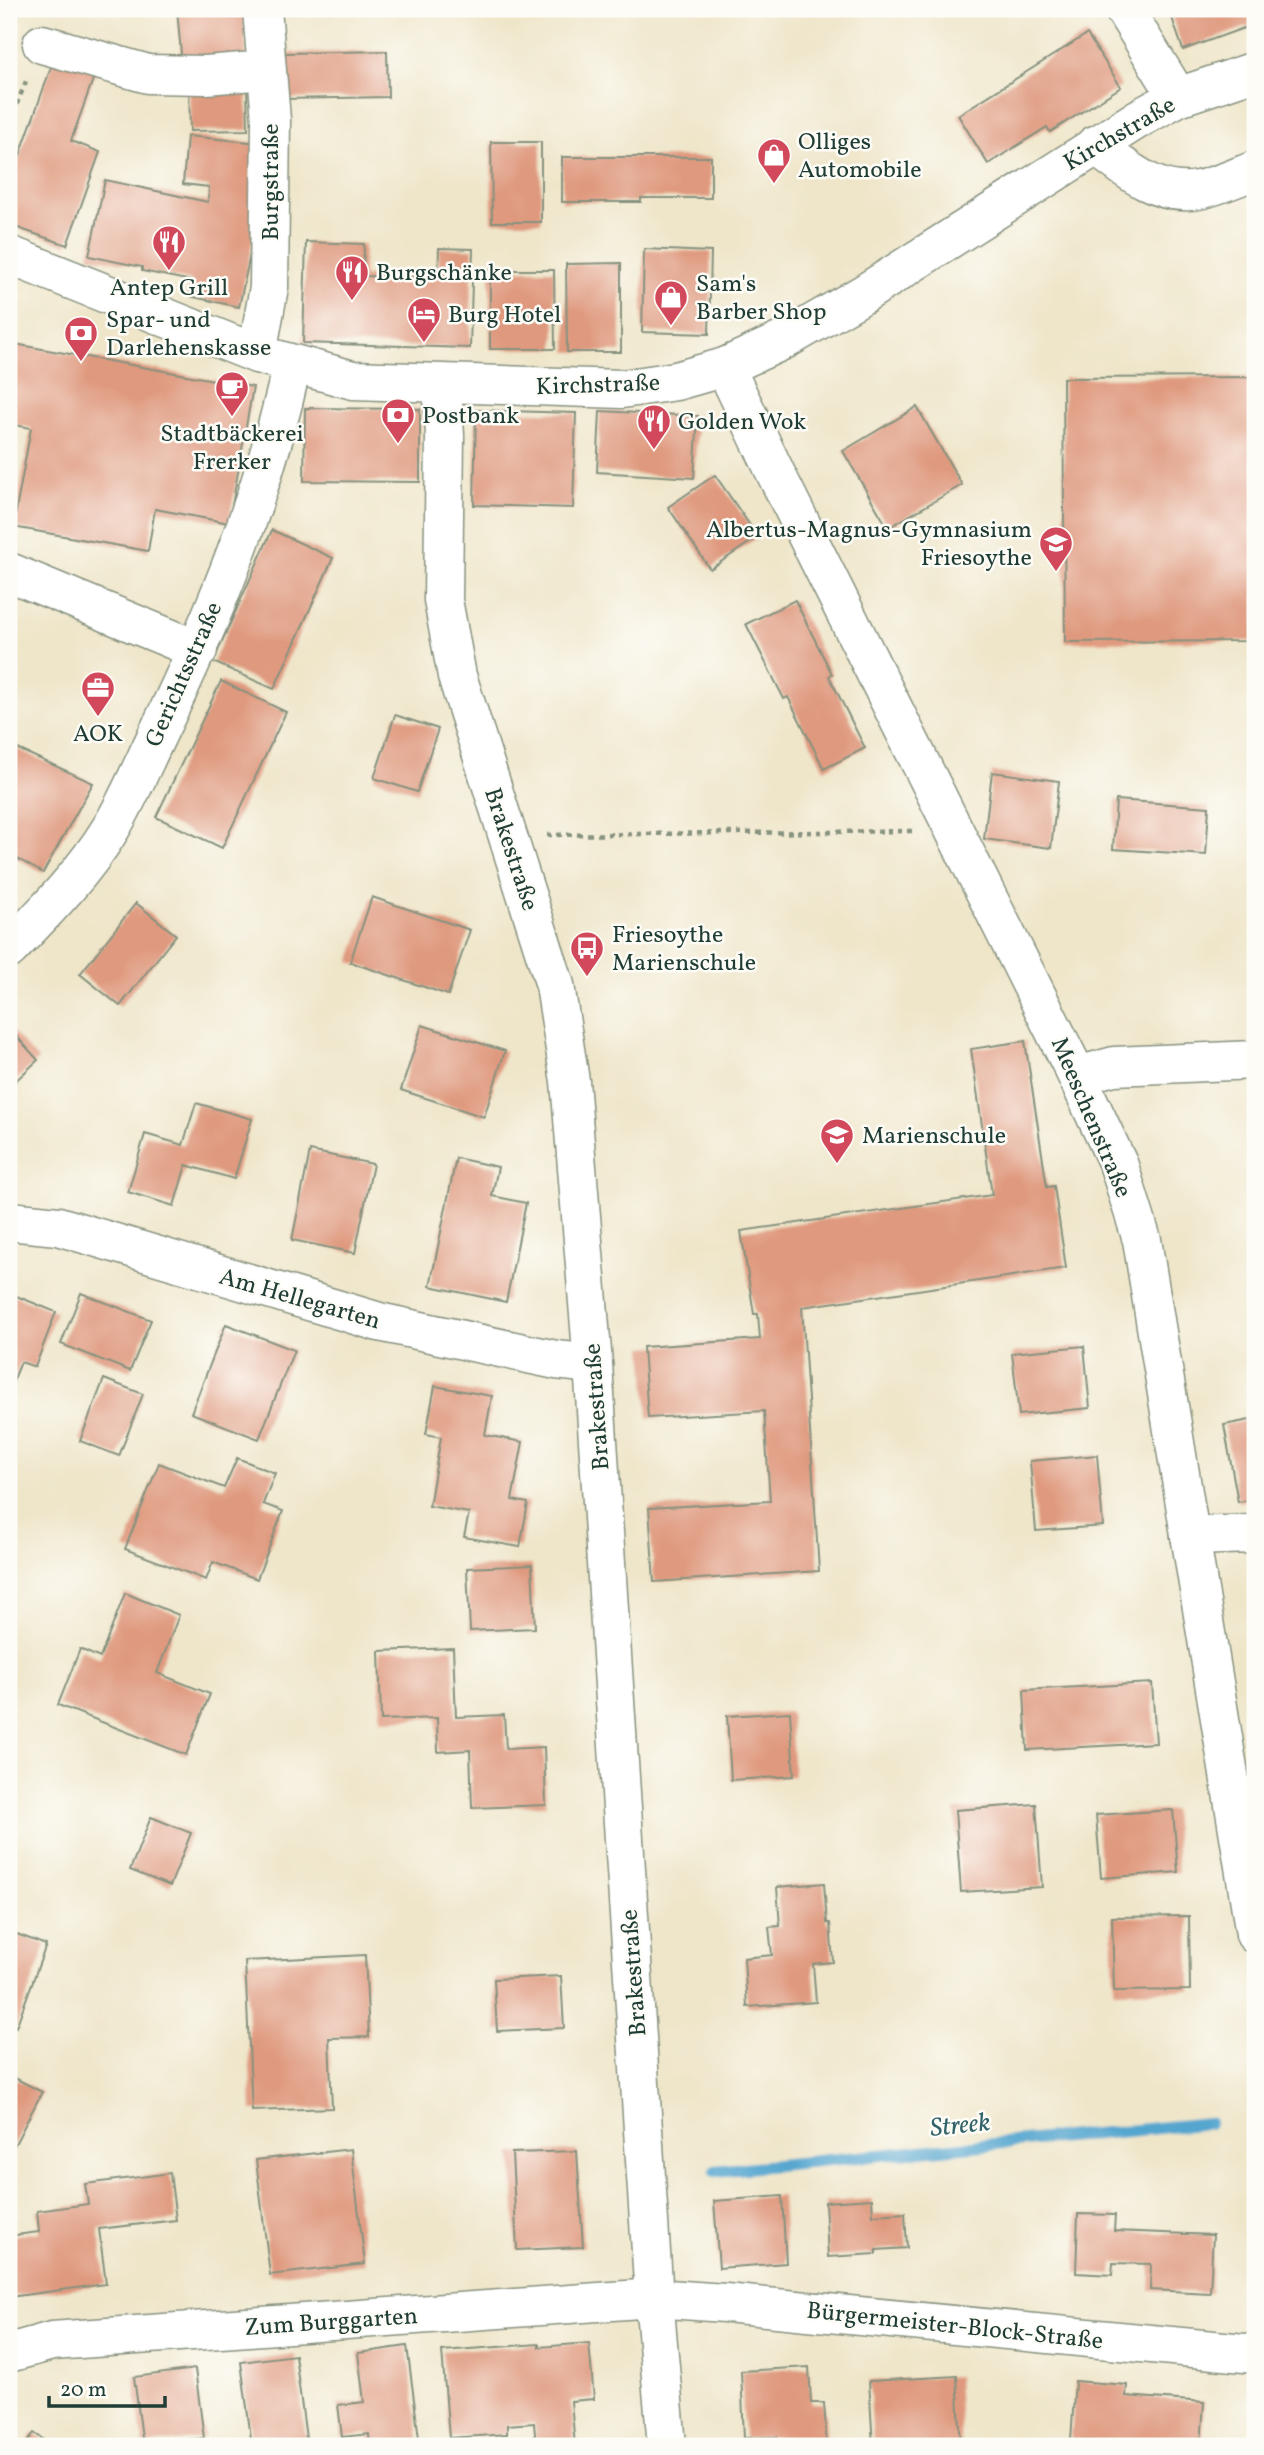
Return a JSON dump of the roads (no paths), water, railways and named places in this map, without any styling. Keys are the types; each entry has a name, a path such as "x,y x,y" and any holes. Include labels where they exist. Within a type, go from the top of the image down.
{"street":[{"name":"Burgstraße","path":"262,9 271,120 269,287 274,360"},
{"path":"1124,9 1178,97"},
{"path":"42,44 148,74 206,75 266,70"},
{"name":"Kirchstraße","path":"9,255 274,360 353,380 622,388 676,382 725,367 786,339 862,295 1095,145 1178,97 1255,71"},
{"path":"1095,145 1131,173 1161,188 1196,191 1255,170"},
{"name":"Gerichtsstraße","path":"9,949 71,884 112,827 198,650 245,527 281,412 274,360"},
{"name":"Meeschenstraße","path":"725,367 1077,1076 1119,1166 1142,1240 1255,1934"},
{"name":"Brakestraße","path":"442,384 445,436 443,600 457,676 555,985 570,1081 593,1364 654,2298 667,2446"},
{"path":"9,572 198,650"},
{"path":"1077,1076 1114,1066 1255,1060"},
{"name":"Am Hellegarten","path":"9,1221 58,1226 379,1322 556,1360 593,1364"},
{"path":"1190,1536 1255,1534"},
{"name":"Zum Burggarten","path":"9,2353 52,2341 654,2298"},
{"name":"Bürgermeister-Block-Straße","path":"654,2298 725,2302 1255,2354"}],"waterway":[{"name":"Streek","path":"715,2171 1209,2123"}],"place":[{"name":"Olliges Automobile","path":"774,185"},
{"name":"Antep Grill","path":"169,272"},
{"name":"Burgschänke","path":"352,302"},
{"name":"Sam's Barber Shop","path":"671,327"},
{"name":"Burg Hotel","path":"424,344"},
{"name":"Spar- und Darlehenskasse","path":"81,363"},
{"name":"Stadtbäckerei Frerker","path":"232,418"},
{"name":"Postbank","path":"398,445"},
{"name":"Golden Wok","path":"654,451"},
{"name":"Albertus-Magnus-Gymnasium Friesoythe","path":"1056,573"},
{"name":"AOK","path":"98,718"},
{"name":"Friesoythe Marienschule","path":"587,978"},
{"name":"Marienschule","path":"837,1165"}]}
